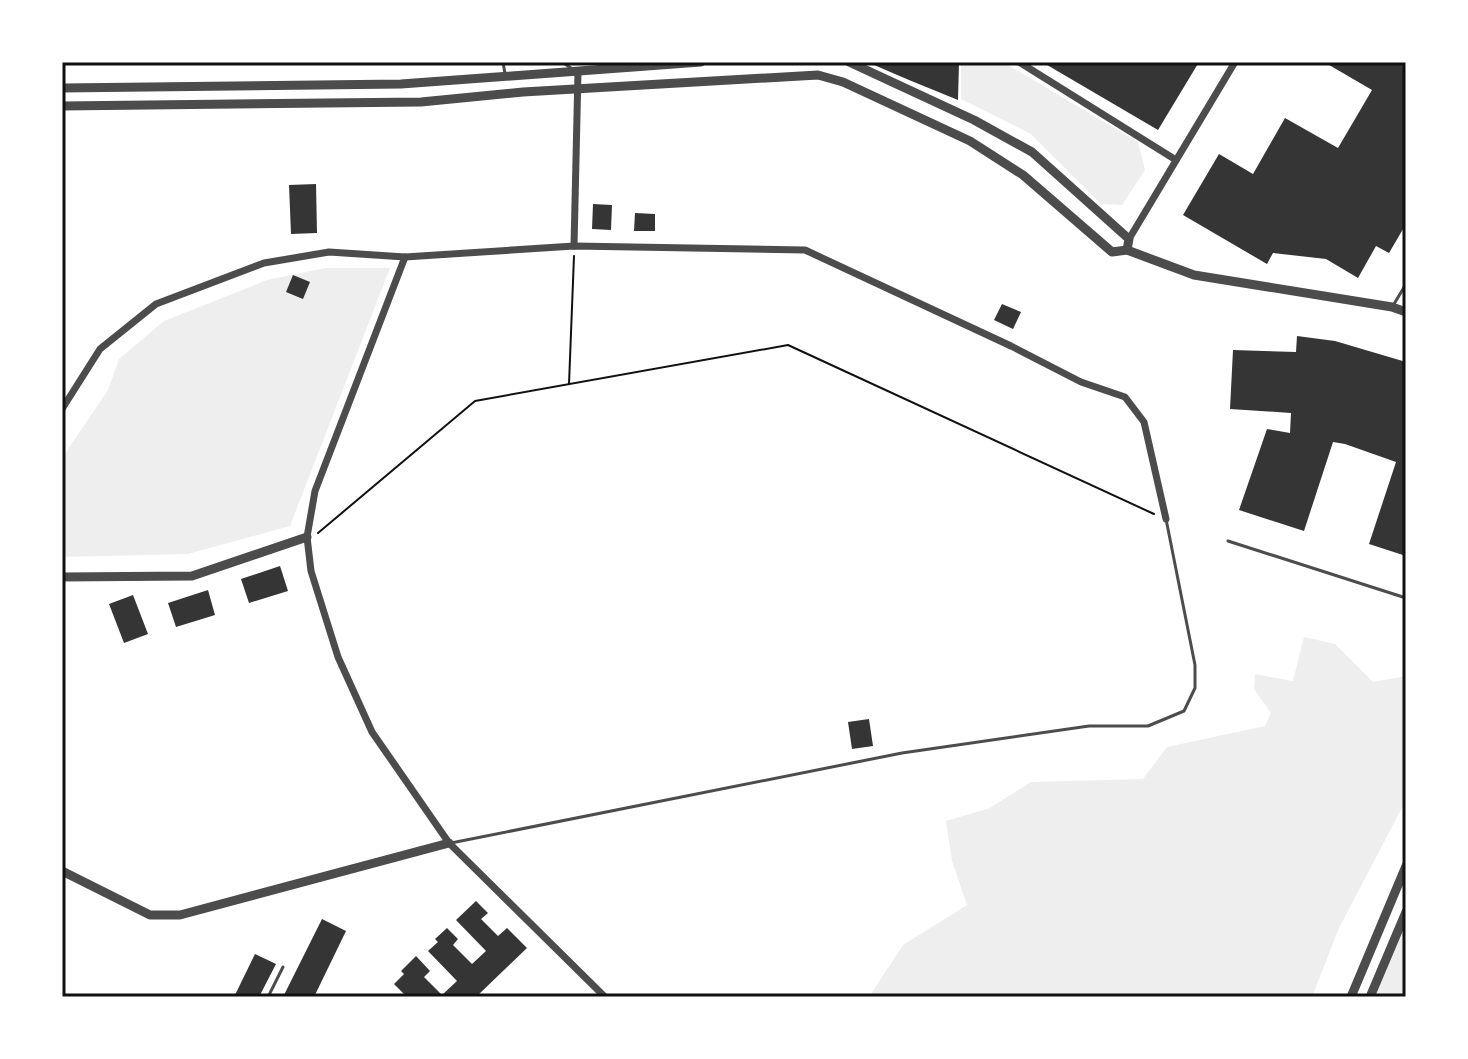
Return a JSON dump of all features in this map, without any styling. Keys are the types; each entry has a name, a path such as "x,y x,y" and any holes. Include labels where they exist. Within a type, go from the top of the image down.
{"street":[{"path":"62,88 355,85 701,62"},
{"path":"849,62 974,120 1032,152 1129,239"},
{"path":"1019,62 1176,160"},
{"path":"1127,250 1129,239 1235,62"},
{"path":"574,246 578,72"},
{"path":"62,106 421,102 818,75 843,82 970,141 1023,175 1112,252 1127,250 1194,275 1392,307 1406,312"},
{"path":"62,409 100,349 156,304 264,263 329,252 405,257 574,246 805,250 1081,382 1125,397 1144,422 1166,519"},
{"path":"405,257 315,491 307,539 311,571 338,657 372,732 449,843 605,997"},
{"path":"62,577 192,576 307,539"},
{"path":"62,871 150,915 180,915 449,843"},
{"path":"1351,997 1406,866"},
{"path":"1370,997 1406,912"}],"lane":[{"path":"503,62 505,77"},
{"path":"562,62 578,72"},
{"path":"1392,307 1406,284"},
{"path":"449,843 902,753 1089,726 1148,726 1184,711 1195,688 1195,665 1166,519"},
{"path":"1228,541 1406,598"},
{"path":"268,997 283,967"}],"path":[{"path":"569,384 574,246"},
{"path":"307,539 475,401 788,345 1166,519"}],"shaded area":[{"path":"961,62 1003,62 1138,142 1145,170 1122,205 1101,204 1031,134 961,99"},
{"path":"325,268 390,268 290,526 188,554 62,557 62,458 108,390 119,359 164,321 267,280"},
{"path":"1304,637 1335,644 1373,682 1406,676 1406,800 1339,928 1312,997 869,997 903,945 967,905 952,861 946,821 990,808 1031,782 1143,779 1167,747 1265,726 1271,713 1254,689 1255,674 1293,681"},
{"path":"1406,912 1406,997 1370,997"}],"building":[{"path":"867,62 959,62 958,100 909,80"},
{"path":"1042,62 1199,62 1158,130"},
{"path":"1324,62 1406,62 1406,224 1389,253 1376,246 1358,278 1326,259 1273,253 1267,264 1183,215 1219,154 1253,174 1285,118 1338,148 1372,90"},
{"path":"316,184 317,233 291,234 289,185"},
{"path":"593,204 612,205 611,230 592,229"},
{"path":"635,213 655,214 655,231 634,231"},
{"path":"293,275 310,282 303,299 286,292"},
{"path":"1002,304 1021,312 1013,329 994,320"},
{"path":"1297,336 1335,341 1406,362 1406,556 1369,544 1396,462 1345,444 1333,442 1304,531 1239,510 1267,429 1290,433 1291,413 1230,409 1233,350 1296,352"},
{"path":"280,566 288,591 249,603 241,579"},
{"path":"208,590 215,615 176,627 168,603"},
{"path":"133,595 148,634 124,643 109,604"},
{"path":"869,719 873,746 852,749 848,722"},
{"path":"476,901 488,913 481,919 498,936 507,928 527,948 476,997 407,997 394,984 404,974 401,971 416,956 430,971 424,977 442,995 457,981 428,951 447,928 458,939 453,945 472,964 486,951 456,920"},
{"path":"322,919 346,931 314,997 283,997"},
{"path":"255,954 276,964 259,997 234,997"}]}
